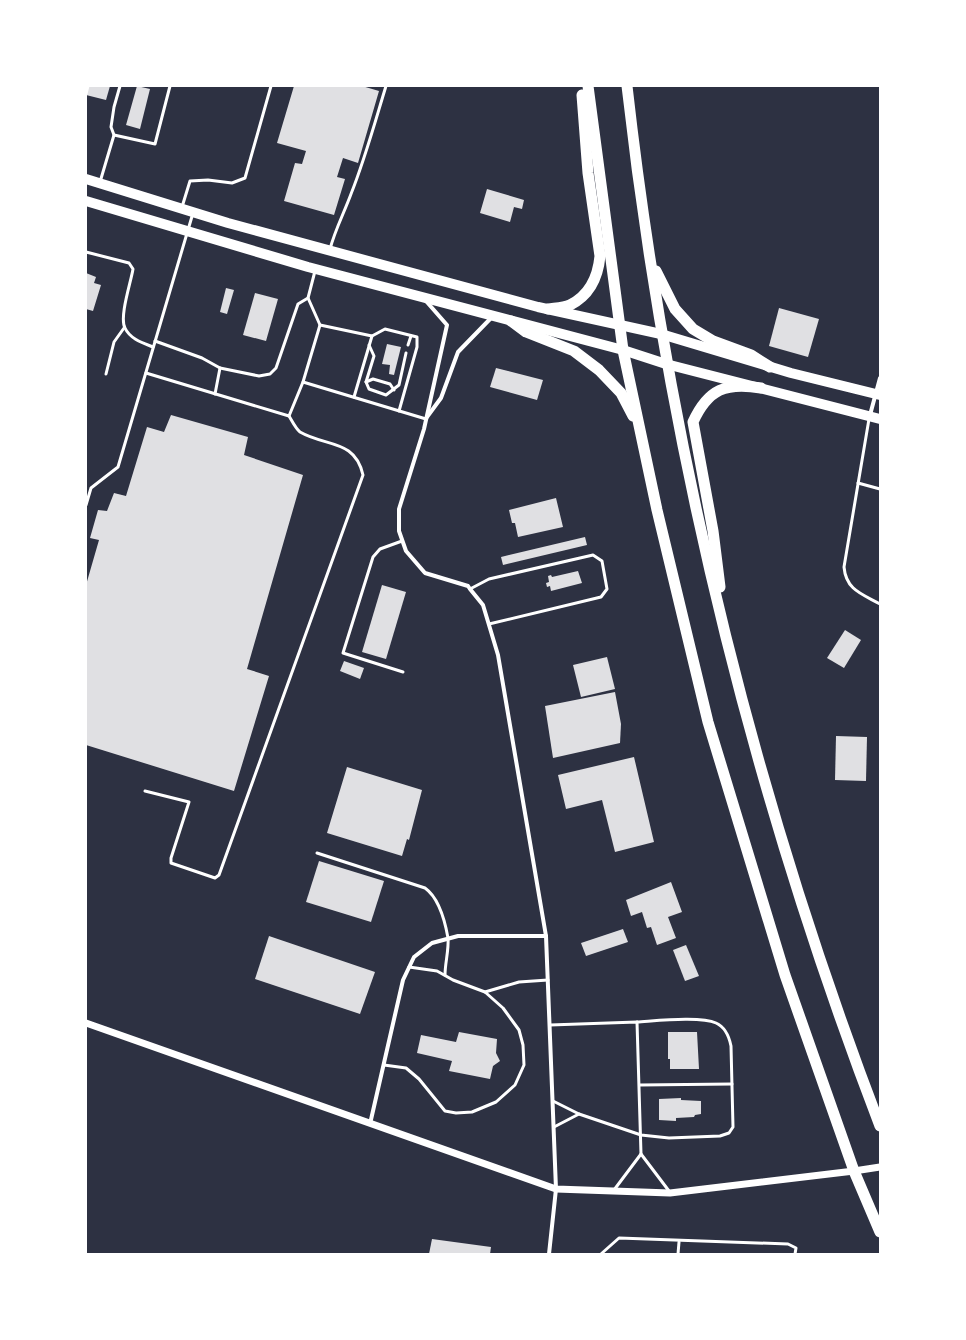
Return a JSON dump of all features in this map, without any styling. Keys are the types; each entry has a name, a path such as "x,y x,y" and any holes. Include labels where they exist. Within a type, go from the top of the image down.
{"highway":[{"path":"548,309 570,305 581,297 594,283 599,270 600,256 588,173 582,86"},
{"path":"588,86 623,350 708,722 785,976 854,1171 880,1232"},
{"path":"627,86 636,165 666,364 724,633 758,758 805,912 862,1079 880,1126"},
{"path":"650,257 675,309 693,329 713,342 751,355 770,367"},
{"path":"511,321 526,332 574,351 599,370 621,393 640,429"},
{"path":"724,633 713,531 702,475 694,422 699,409 708,397 721,389 741,385 761,388"}],"main road":[{"path":"86,179 194,212 330,250 548,309 662,334 770,367 878,395"},
{"path":"86,201 315,269 623,350 666,364 880,419"}],"street":[{"path":"421,297 442,317 447,325 426,419 399,509 399,530 406,551 425,573 468,586 483,605 498,655 546,936 556,1189 549,1254"},
{"path":"426,419 441,398 458,352 492,316"},
{"path":"870,416 878,395 880,378"},
{"path":"370,1124 403,980 414,957 432,943 458,936 546,936"},
{"path":"86,1023 556,1189 670,1193 880,1167"}],"lane":[{"path":"86,94 88,86"},
{"path":"100,183 114,135 111,127 114,107 120,86"},
{"path":"114,135 155,144 170,86"},
{"path":"182,208 190,181 208,180 232,183 245,178 271,86"},
{"path":"330,250 333,236 351,194 370,140 386,86"},
{"path":"86,505 91,488 118,467 194,212"},
{"path":"86,252 129,263 133,269 123,315 124,328 134,339 153,347"},
{"path":"289,416 303,382 320,325 308,298 315,269"},
{"path":"155,341 202,358 220,368 259,376 270,374 276,368 298,304 308,298"},
{"path":"320,325 372,336 385,329 417,337 417,347 399,411"},
{"path":"106,374 114,342 124,328"},
{"path":"354,397 372,336"},
{"path":"408,345 411,336"},
{"path":"369,345 374,356 366,382 369,389 386,395 394,390 399,384 406,353"},
{"path":"215,394 220,368"},
{"path":"145,791 189,802 170,858 171,863 215,878 219,875 363,475 361,464 356,456 349,450 299,431 289,416 146,373"},
{"path":"366,382 373,379 390,384 394,390"},
{"path":"303,382 426,419"},
{"path":"870,416 844,567 845,579 854,590 880,604"},
{"path":"858,483 880,489"},
{"path":"402,541 380,548 373,557 343,653 403,672"},
{"path":"470,589 489,579 593,555 602,561 607,589 602,597 489,624"},
{"path":"317,853 425,888 432,893 438,904 448,939 446,975"},
{"path":"384,1066 406,1068 419,1079 445,1111 456,1113 472,1112 496,1102 515,1085 524,1065 523,1045 519,1030 503,1008 485,992 429,969 409,967"},
{"path":"485,992 519,982 548,980"},
{"path":"550,1025 703,1020 716,1023 729,1036 733,1127 729,1133 720,1136 669,1138 641,1135 579,1114 553,1101"},
{"path":"637,1022 641,1154 670,1193"},
{"path":"640,1084 732,1084"},
{"path":"554,1127 579,1114"},
{"path":"613,1191 641,1154"},
{"path":"601,1254 619,1238 679,1242 788,1244 796,1248 795,1254"},
{"path":"678,1254 679,1242"}],"building":[{"path":"86,86 110,86 106,100 86,95"},
{"path":"137,86 150,89 140,129 126,125"},
{"path":"294,86 362,86 379,91 358,163 343,158 337,177 345,179 334,215 284,201 295,163 302,164 306,151 277,143"},
{"path":"487,189 524,200 522,209 514,207 510,222 480,213"},
{"path":"86,273 96,277 94,283 101,285 93,311 86,309"},
{"path":"226,288 234,290 227,314 220,312"},
{"path":"255,293 278,299 266,341 243,335"},
{"path":"779,308 819,319 808,357 769,346"},
{"path":"387,344 401,347 394,375 389,374 390,365 382,364"},
{"path":"496,368 543,380 537,400 490,387"},
{"path":"171,415 248,437 244,455 303,475 247,669 269,676 234,791 86,745 86,585 99,540 90,538 98,510 107,511 114,493 126,496 147,427 164,432"},
{"path":"556,498 563,527 518,537 515,523 512,523 509,510"},
{"path":"585,537 587,545 503,565 501,557"},
{"path":"578,571 582,583 551,591 550,586 547,587 546,583 549,582 548,576 551,575 552,577"},
{"path":"382,585 406,592 386,659 362,652"},
{"path":"845,630 861,640 844,668 827,658"},
{"path":"607,657 615,689 581,697 573,665"},
{"path":"344,661 364,668 360,679 340,671"},
{"path":"615,692 621,724 620,743 553,758 545,706"},
{"path":"836,736 867,737 866,781 835,780"},
{"path":"634,757 654,842 615,852 602,800 566,809 558,775"},
{"path":"347,767 422,790 409,840 407,839 402,856 327,833"},
{"path":"319,861 384,881 371,922 306,902"},
{"path":"671,882 682,912 668,917 676,938 657,945 651,927 647,928 642,912 631,916 626,900"},
{"path":"623,929 628,942 586,956 581,943"},
{"path":"269,936 375,972 360,1014 255,979"},
{"path":"686,945 699,976 685,981 673,950"},
{"path":"459,1032 497,1039 496,1053 500,1061 493,1066 490,1079 449,1071 452,1061 417,1053 421,1035 456,1042"},
{"path":"668,1032 697,1032 699,1069 670,1069 670,1059 668,1059"},
{"path":"681,1098 681,1100 701,1101 701,1114 695,1115 694,1117 676,1118 676,1121 659,1120 659,1099"},
{"path":"432,1239 491,1247 490,1254 429,1254"}]}
